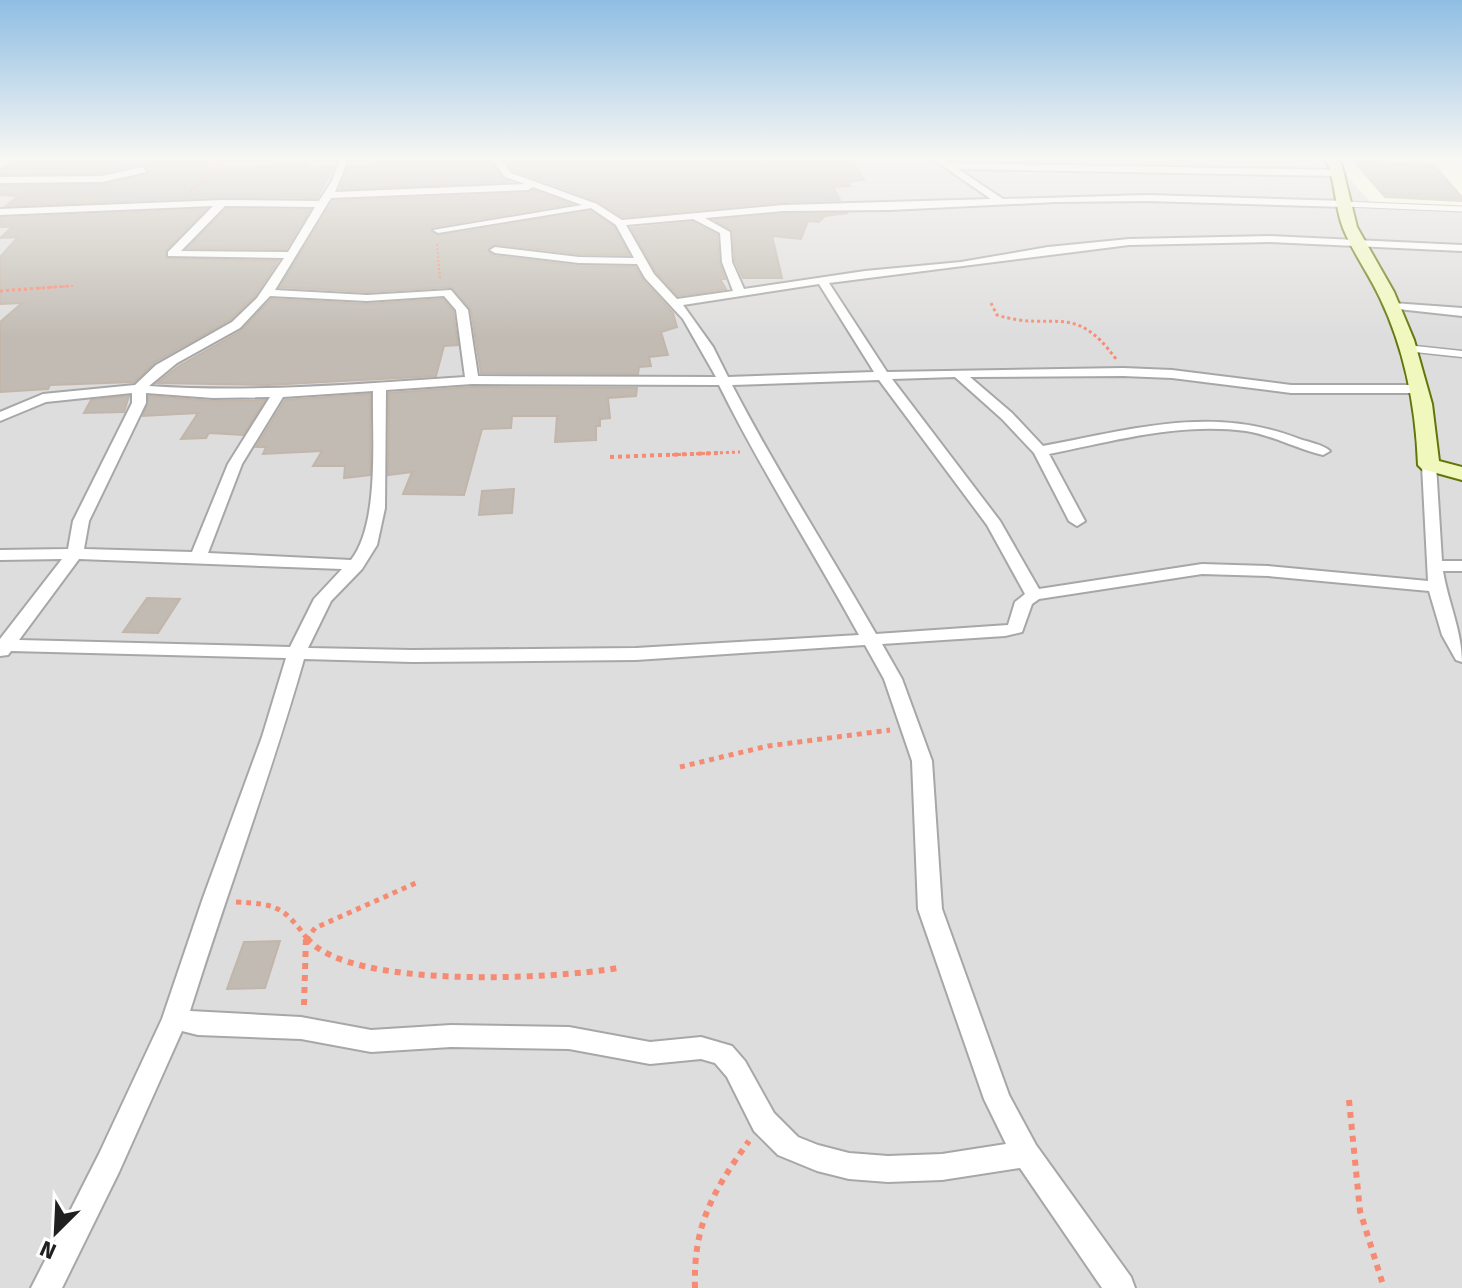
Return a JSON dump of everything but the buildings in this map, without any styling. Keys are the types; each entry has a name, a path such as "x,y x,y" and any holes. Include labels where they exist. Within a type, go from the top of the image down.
{"street":[{"path":"208,217 172,254 292,255"},
{"path":"2,647 75,553 81,521 134,415 139,403 139,389 162,364 234,326 270,293 316,217"},
{"path":"438,230 522,217"},
{"path":"611,217 620,223 657,287 688,317 727,381 759,451 795,506 893,679 922,761 930,909 997,1099 1026,1154 1093,1245 1120,1288"},
{"path":"620,223 683,217"},
{"path":"697,217 725,232 727,262 740,294"},
{"path":"1349,217 1358,243 1393,306 1420,389 1429,465 1437,587 1447,623 1462,656"},
{"path":"675,303 822,280 1129,242 1232,239 1462,248"},
{"path":"495,250 579,260 641,261"},
{"path":"822,280 883,376 994,524 1034,595"},
{"path":"270,293 367,298 441,291 452,294 462,310 472,380"},
{"path":"1393,306 1462,312"},
{"path":"0,417 43,398 139,389 213,394 279,393 472,380 727,381 958,373 1123,372 1172,374 1291,389 1420,389"},
{"path":"958,373 1007,416 1040,451 1077,521"},
{"path":"46,1288 109,1163 175,1019 214,898 272,737 297,651 323,599 356,565 369,545 377,508 380,385"},
{"path":"199,556 235,464 279,393"},
{"path":"1040,451 1157,431 1233,426 1279,435 1323,451"},
{"path":"1429,465 1462,474"},
{"path":"0,555 199,556 356,565"},
{"path":"1436,566 1462,566"},
{"path":"2,647 297,651 412,656 636,654 1016,628 1024,602 1034,595 1202,569 1268,571 1437,587"},
{"path":"175,1019 198,1024 301,1028 371,1041 451,1036 569,1038 650,1053 701,1048 723,1054 736,1069 764,1122 788,1146 849,1166 888,1169 942,1167 1026,1154"}],"lane":[{"path":"1405,348 1462,354"}],"path":[{"path":"438,230 441,291"},
{"path":"0,291 73,286"},
{"path":"991,303 1000,317 1018,320 1055,318 1084,325 1104,340 1123,372"},
{"path":"610,457 759,451"},
{"path":"680,767 768,746 912,728"},
{"path":"301,1028 306,937 330,918 418,882"},
{"path":"214,898 280,907 313,948 337,960 427,973 537,978 580,976 618,968"},
{"path":"1349,1100 1360,1211 1384,1288"},
{"path":"695,1288 696,1232 715,1191 764,1122"}],"shaded area":[{"path":"0,217 1462,217 1462,1288 0,1288"}]}
